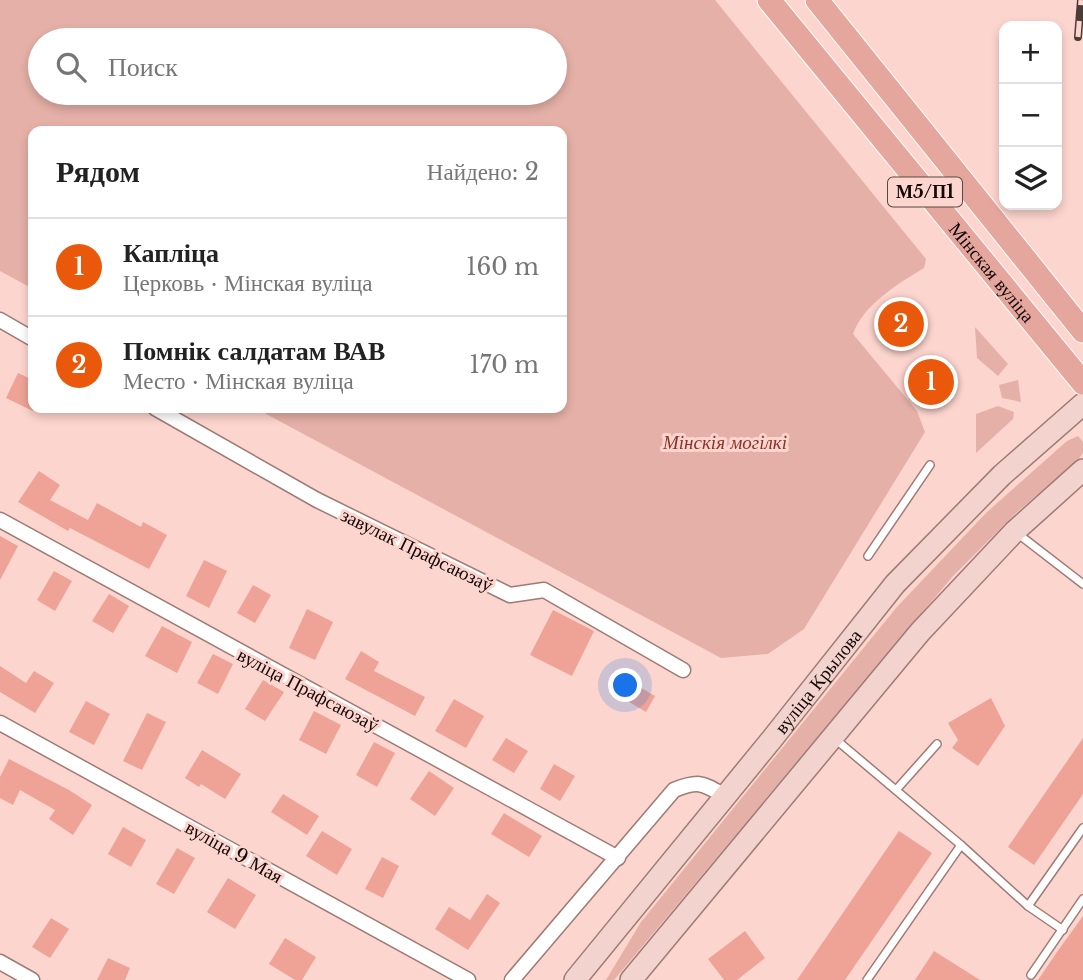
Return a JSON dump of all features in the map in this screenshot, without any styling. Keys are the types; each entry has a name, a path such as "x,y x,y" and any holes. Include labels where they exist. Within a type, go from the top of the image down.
{"main road":[{"name":"Мінская вуліца","path":"769,0 1083,383"},
{"name":"Мінская вуліца","path":"817,0 1083,331"},
{"name":"вуліца Крылова","path":"575,980 895,584 1002,475 1083,404"},
{"path":"631,980 920,632 1015,531 1083,470"}],"street":[{"path":"0,320 28,336"},
{"name":"завулак Прафсаюзаў","path":"164,413 317,500 510,596 544,590 683,670"},
{"name":"вуліца Прафсаюзаў","path":"0,520 618,858"},
{"name":"вуліца 9 Мая","path":"0,723 468,980"},
{"path":"512,980 674,790 703,783 725,796"},
{"path":"0,962 32,980"}],"lane":[{"path":"868,556 930,465"},
{"path":"1015,531 1083,583"},
{"path":"834,738 961,845 1028,906 1063,930"},
{"path":"895,790 937,744"},
{"path":"1028,906 1083,828"},
{"path":"867,980 961,845"},
{"path":"1031,975 1083,899"}],"green space":[{"name":"Мінскія могілкі","path":"0,0 715,0 926,259 924,268 873,304 853,334 917,411 925,432 804,629 768,654 721,658 264,413 567,413 567,126 28,126 28,286 0,271"},
{"path":"975,327 1008,364 998,376 977,358"},
{"path":"1018,380 1021,402 1002,398 999,385"},
{"path":"998,406 1014,412 1013,419 976,453 976,414"},
{"path":"1078,436 1083,442 1083,453 1078,460 1016,513 953,576 614,980 606,980 641,922 896,608 986,513 1067,441"}],"building":[{"path":"939,365 939,373 950,372 951,389 939,390 939,397 923,398 922,391 913,391 912,375 921,375 921,366"},
{"path":"18,373 28,378 28,409 6,398"},
{"path":"39,471 60,485 50,500 88,520 97,503 141,527 143,522 167,535 149,569 70,528 68,531 18,502"},
{"path":"0,536 18,546 0,580"},
{"path":"204,560 227,571 209,608 186,596"},
{"path":"54,571 72,581 55,611 37,600"},
{"path":"253,585 271,595 255,623 237,613"},
{"path":"109,594 129,606 113,633 92,621"},
{"path":"307,609 333,622 315,660 289,648"},
{"path":"553,610 594,631 572,676 530,655"},
{"path":"162,626 192,642 177,673 145,656"},
{"path":"361,651 379,662 374,671 425,697 415,716 345,679"},
{"path":"213,654 233,664 218,694 197,683"},
{"path":"0,666 26,683 34,671 54,683 35,713 0,692"},
{"path":"263,680 284,692 265,721 245,709"},
{"path":"633,683 655,696 646,712 624,699"},
{"path":"991,698 1005,726 978,766 952,748 958,740 948,723"},
{"path":"454,699 484,716 466,748 435,731"},
{"path":"86,701 110,714 94,745 69,732"},
{"path":"314,711 341,725 326,754 299,740"},
{"path":"147,713 166,722 142,770 123,761"},
{"path":"506,738 528,751 514,773 492,760"},
{"path":"1083,738 1083,794 1034,865 1008,847"},
{"path":"374,742 395,753 377,787 356,775"},
{"path":"202,750 241,774 225,799 201,784 199,787 185,778"},
{"path":"9,759 92,805 73,835 49,819 55,810 20,790 13,805 0,798 0,777"},
{"path":"554,764 575,776 560,801 540,789"},
{"path":"429,771 454,788 435,816 410,799"},
{"path":"283,794 319,816 307,835 271,812"},
{"path":"504,813 542,836 529,857 491,834"},
{"path":"123,827 146,840 131,867 108,854"},
{"path":"322,831 352,849 337,875 306,856"},
{"path":"899,831 932,853 845,980 797,980"},
{"path":"177,848 195,858 174,894 156,884"},
{"path":"382,857 399,866 383,898 365,889"},
{"path":"228,878 256,895 235,929 207,912"},
{"path":"487,894 500,903 468,950 435,929 449,907 470,920"},
{"path":"1083,916 1083,980 1038,980 1057,952"},
{"path":"51,918 69,929 50,958 32,947"},
{"path":"745,931 765,958 737,980 724,980 708,959"},
{"path":"285,938 316,957 302,980 295,980 269,964"},
{"path":"934,951 980,980 915,980"},
{"path":"108,958 130,968 125,980 97,980"}],"railway":[{"path":"1078,37 1081,0"}],"place":[{"name":"Помнік салдатам ВАВ","path":"901,324"},
{"name":"Капліца","path":"931,382"}]}
